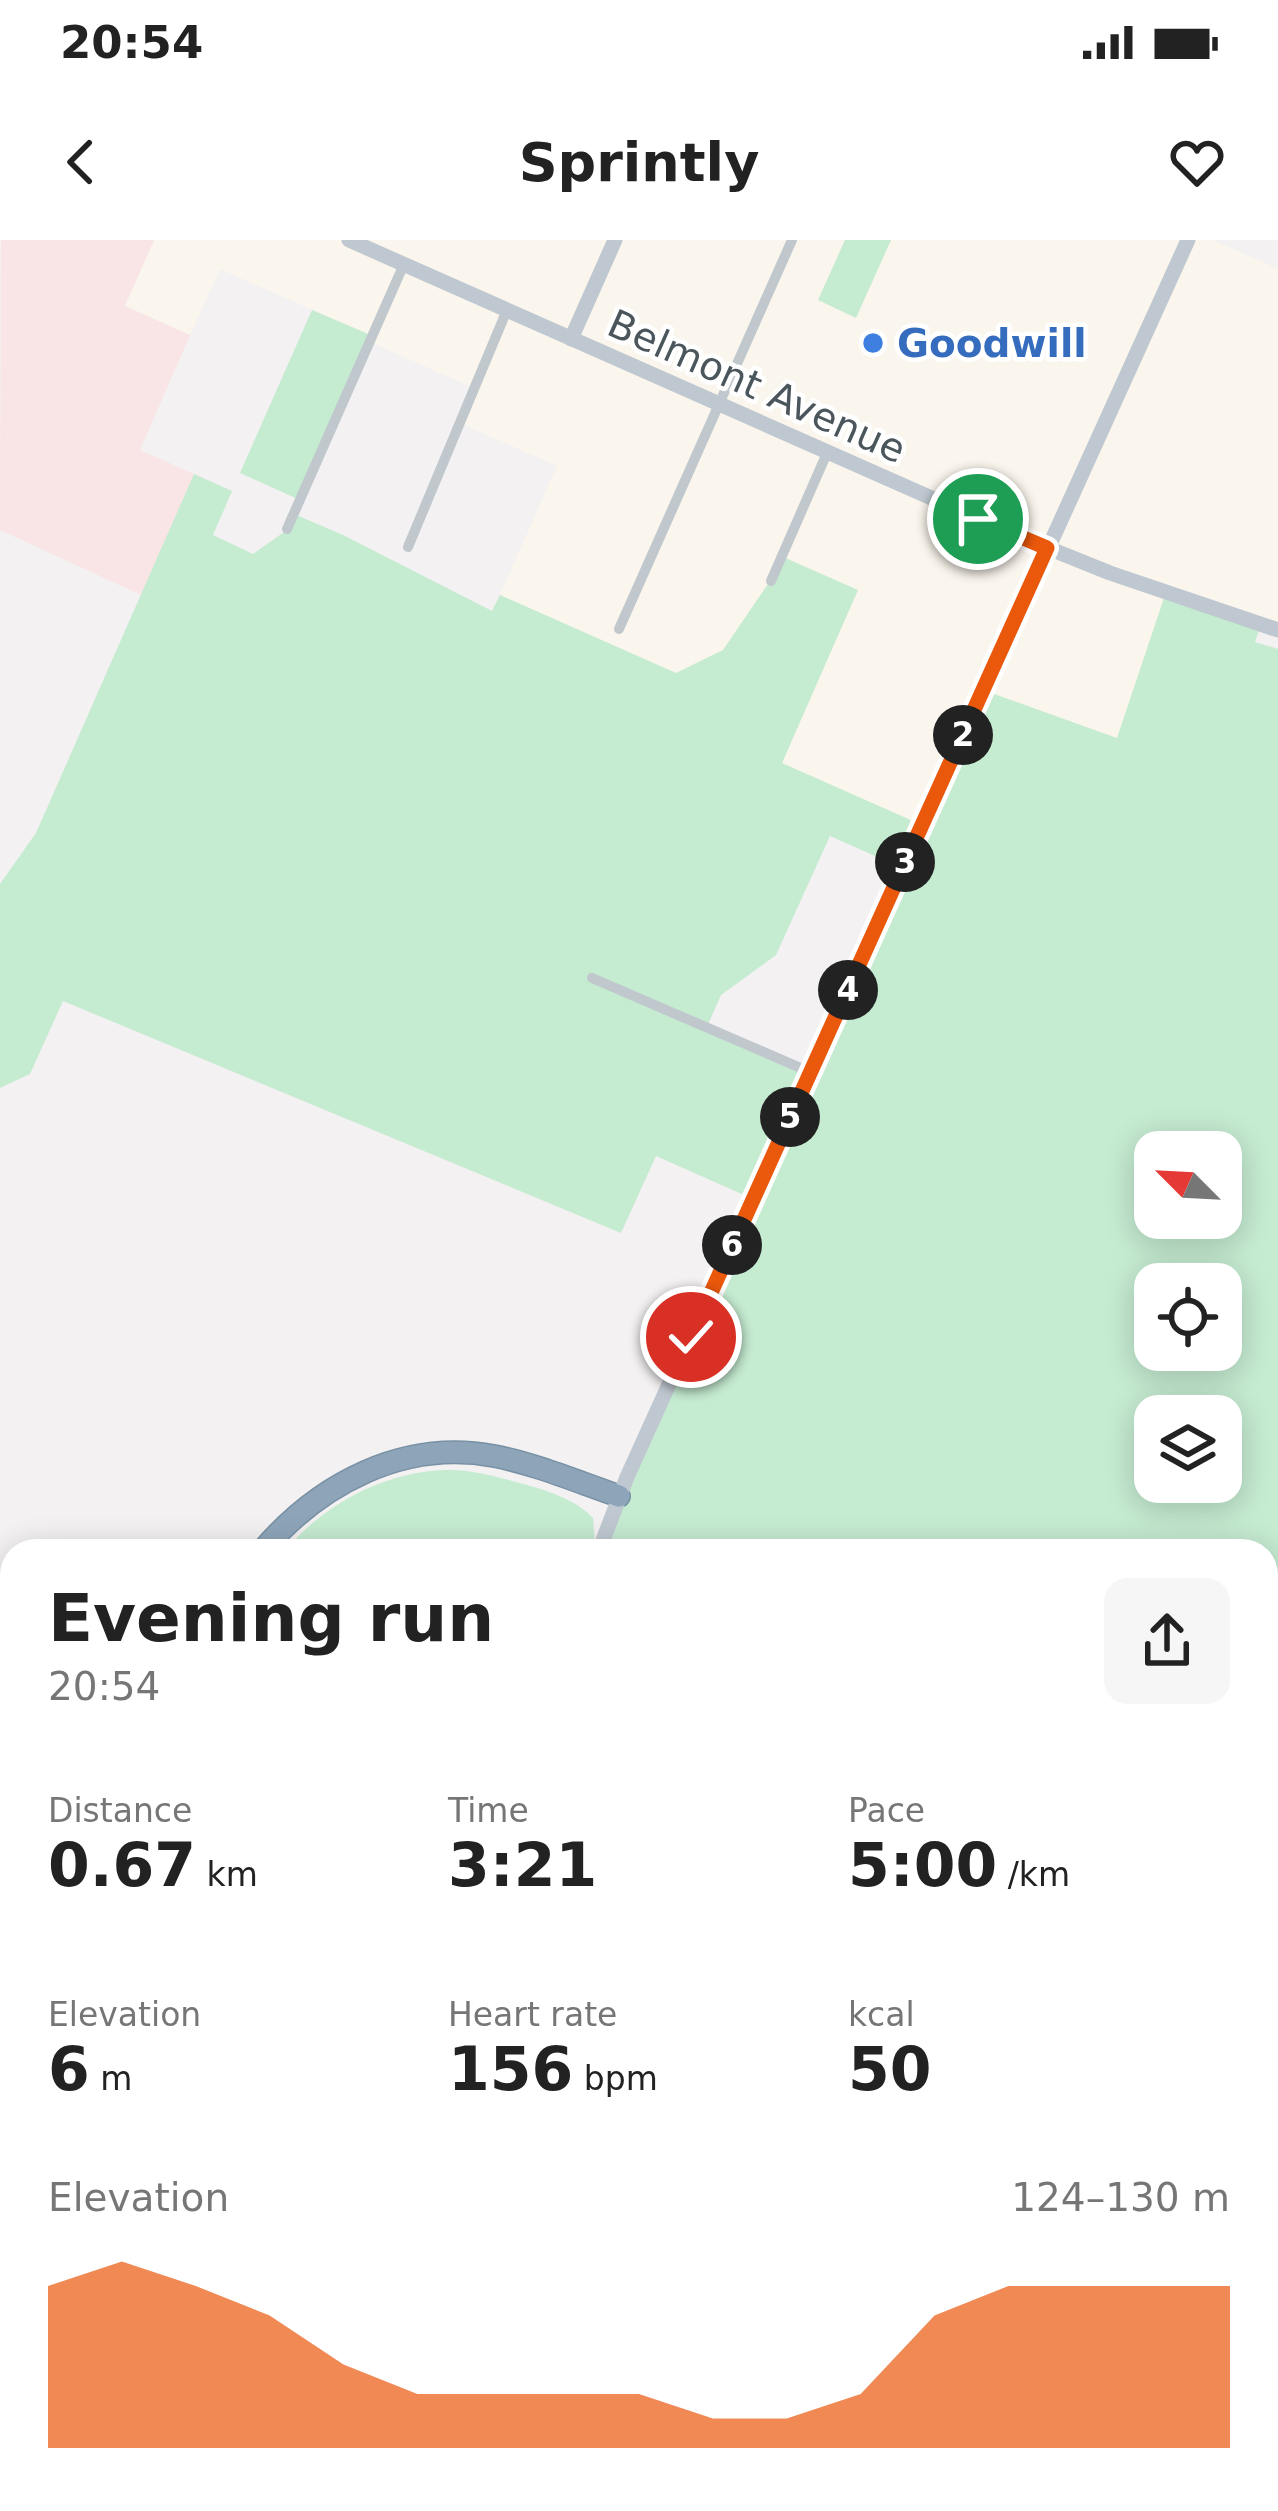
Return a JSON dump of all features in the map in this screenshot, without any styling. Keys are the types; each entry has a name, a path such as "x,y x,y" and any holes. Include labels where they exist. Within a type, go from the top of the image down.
{"highway":[{"path":"273,1539 293,1516 338,1484 414,1456 488,1455 616,1502"},
{"path":"289,1539 327,1502 380,1476 434,1463 462,1462 517,1471 616,1502"}],"main road":[{"name":"Belmont Avenue","path":"349,240 1047,548 1278,630"},
{"path":"571,339 615,240"},
{"path":"603,1539 1188,240"}],"street":[{"path":"619,629 793,240"},
{"path":"287,530 404,265"},
{"path":"408,547 507,310"},
{"path":"770,581 827,453"},
{"path":"592,978 810,1072"}],"shaded area":[{"path":"1,240 154,240 125,306 190,335 140,450 194,474 141,595 0,530"},
{"path":"154,240 845,240 818,300 856,317 891,240 1212,240 1278,269 1278,630 1166,593 1118,739 922,825 782,764 857,590 771,581 723,650 676,673 500,595 557,466 460,423 474,388 370,342 372,336 220,269 190,335 124,306"}],"green space":[{"path":"845,240 891,240 856,318 818,300"},
{"path":"312,310 373,336 300,500 240,473"},
{"path":"194,474 232,491 213,535 253,554 287,530 294,514 492,611 500,595 676,673 723,650 770,581 781,556 858,590 782,763 922,825 983,690 1117,738 1166,592 1261,624 1255,642 1278,649 1278,1539 597,1539 753,1199 656,1156 621,1233 63,1001 30,1074 0,1088 0,884 36,833","holes":["830,836 902,868 810,1072 706,1029 721,995 776,955"]},
{"path":"466,1471 544,1490 587,1512 593,1518 595,1539 296,1539 336,1505 378,1484 423,1472"}],"place":[{"name":"Goodwill","path":"873,343"}],"route":[{"path":"691,1337 1047,548 978,519"}]}
